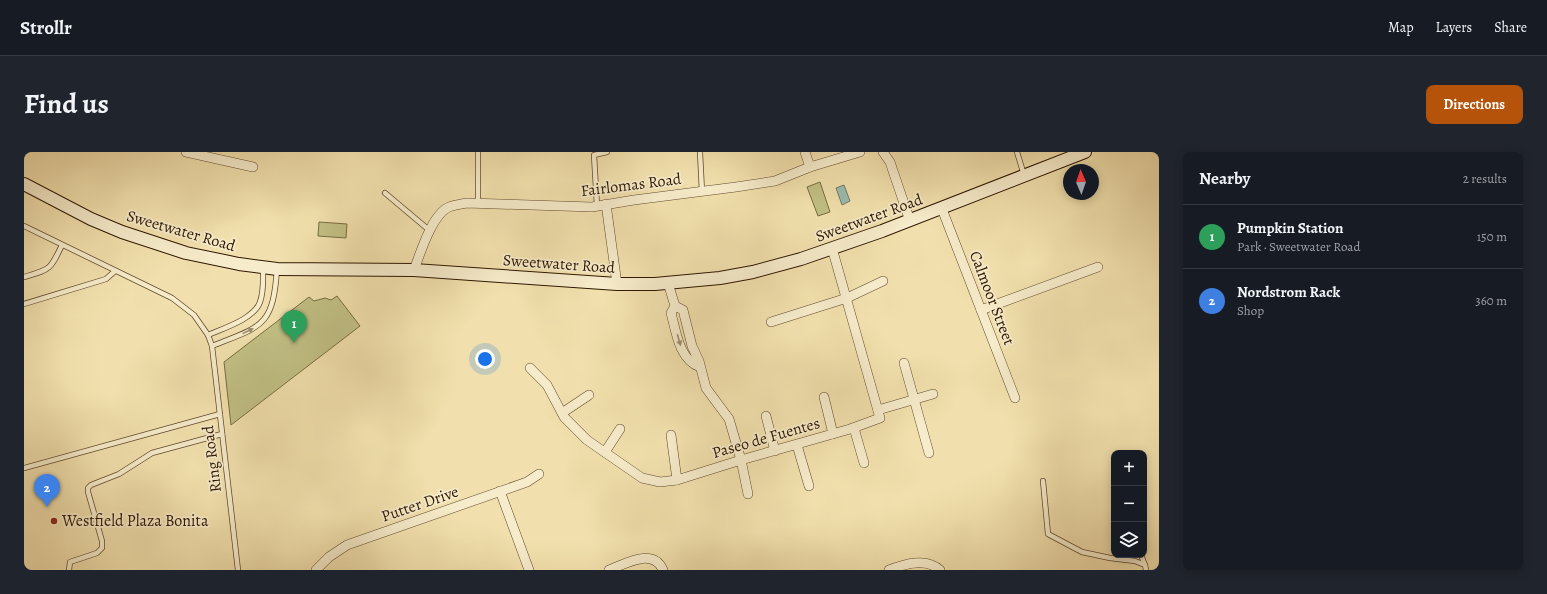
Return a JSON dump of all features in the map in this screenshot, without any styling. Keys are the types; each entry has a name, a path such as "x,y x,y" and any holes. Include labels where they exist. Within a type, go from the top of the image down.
{"main road":[{"name":"Sweetwater Road","path":"24,184 91,219 122,232 186,252 239,264 277,269 414,270 617,284 668,283 720,278 753,272 801,259 942,208 1024,174 1085,152"}],"street":[{"path":"186,152 253,167"},
{"path":"805,152 810,167"},
{"name":"Fairlomas Road","path":"414,270 429,230 442,212 448,207 467,203 602,205 702,192 775,181 810,167 860,152"},
{"path":"883,152 890,162 910,220"},
{"path":"602,205 617,284"},
{"name":"Calmoor Street","path":"942,208 1014,398"},
{"path":"832,248 878,410 933,394"},
{"path":"981,310 1098,267"},
{"path":"771,322 847,298 883,281"},
{"path":"668,283 675,306 671,313 682,350 694,365 700,367 706,388 730,419 748,494"},
{"path":"904,363 929,453"},
{"name":"Paseo de Fuentes","path":"530,368 546,385 562,413 587,440 642,478 660,482 677,480 854,428 880,418 878,410"},
{"path":"562,413 589,395"},
{"path":"824,397 834,434"},
{"path":"766,416 775,451"},
{"path":"854,428 864,463"},
{"path":"605,452 620,429"},
{"path":"671,435 677,480"},
{"path":"797,445 809,486"},
{"name":"Putter Drive","path":"316,570 329,557 347,545 500,492 527,482 539,474"},
{"path":"500,492 528,570"},
{"path":"608,570 637,559 651,559 659,564 663,570"},
{"path":"889,570 902,565 922,562 940,570"}],"lane":[{"path":"478,152 478,204"},
{"path":"602,205 594,155 607,152"},
{"path":"700,152 702,192"},
{"path":"1017,152 1024,174"},
{"path":"385,193 429,230"},
{"name":"Ring Road","path":"24,226 172,298 194,315 208,335 212,346 238,570"},
{"path":"24,277 46,271 53,263 62,245"},
{"path":"208,335 246,318 256,311 260,303 262,291 263,267"},
{"path":"212,346 248,332 258,326 266,318 273,305 277,269"},
{"path":"24,304 106,279 115,270"},
{"path":"24,468 220,414"},
{"path":"69,570 70,562 97,553 102,548 102,541 88,492 88,488 91,484 119,474 152,454 222,434"},
{"path":"1043,481 1048,534 1082,552 1110,558 1135,561 1144,565"},
{"path":"1142,558 1146,570"}],"shaded area":[{"path":"820,182 830,212 818,216 807,187"},
{"path":"844,185 850,201 842,205 836,188"},
{"path":"319,222 347,224 346,238 318,236"},
{"path":"337,296 360,326 231,425 224,362 309,297 314,301 325,298 331,300"}],"place":[{"name":"Pumpkin Station","path":"294,343"},
{"name":"Nordstrom Rack","path":"47,507"},
{"name":"Westfield Plaza Bonita","path":"54,521"}]}
